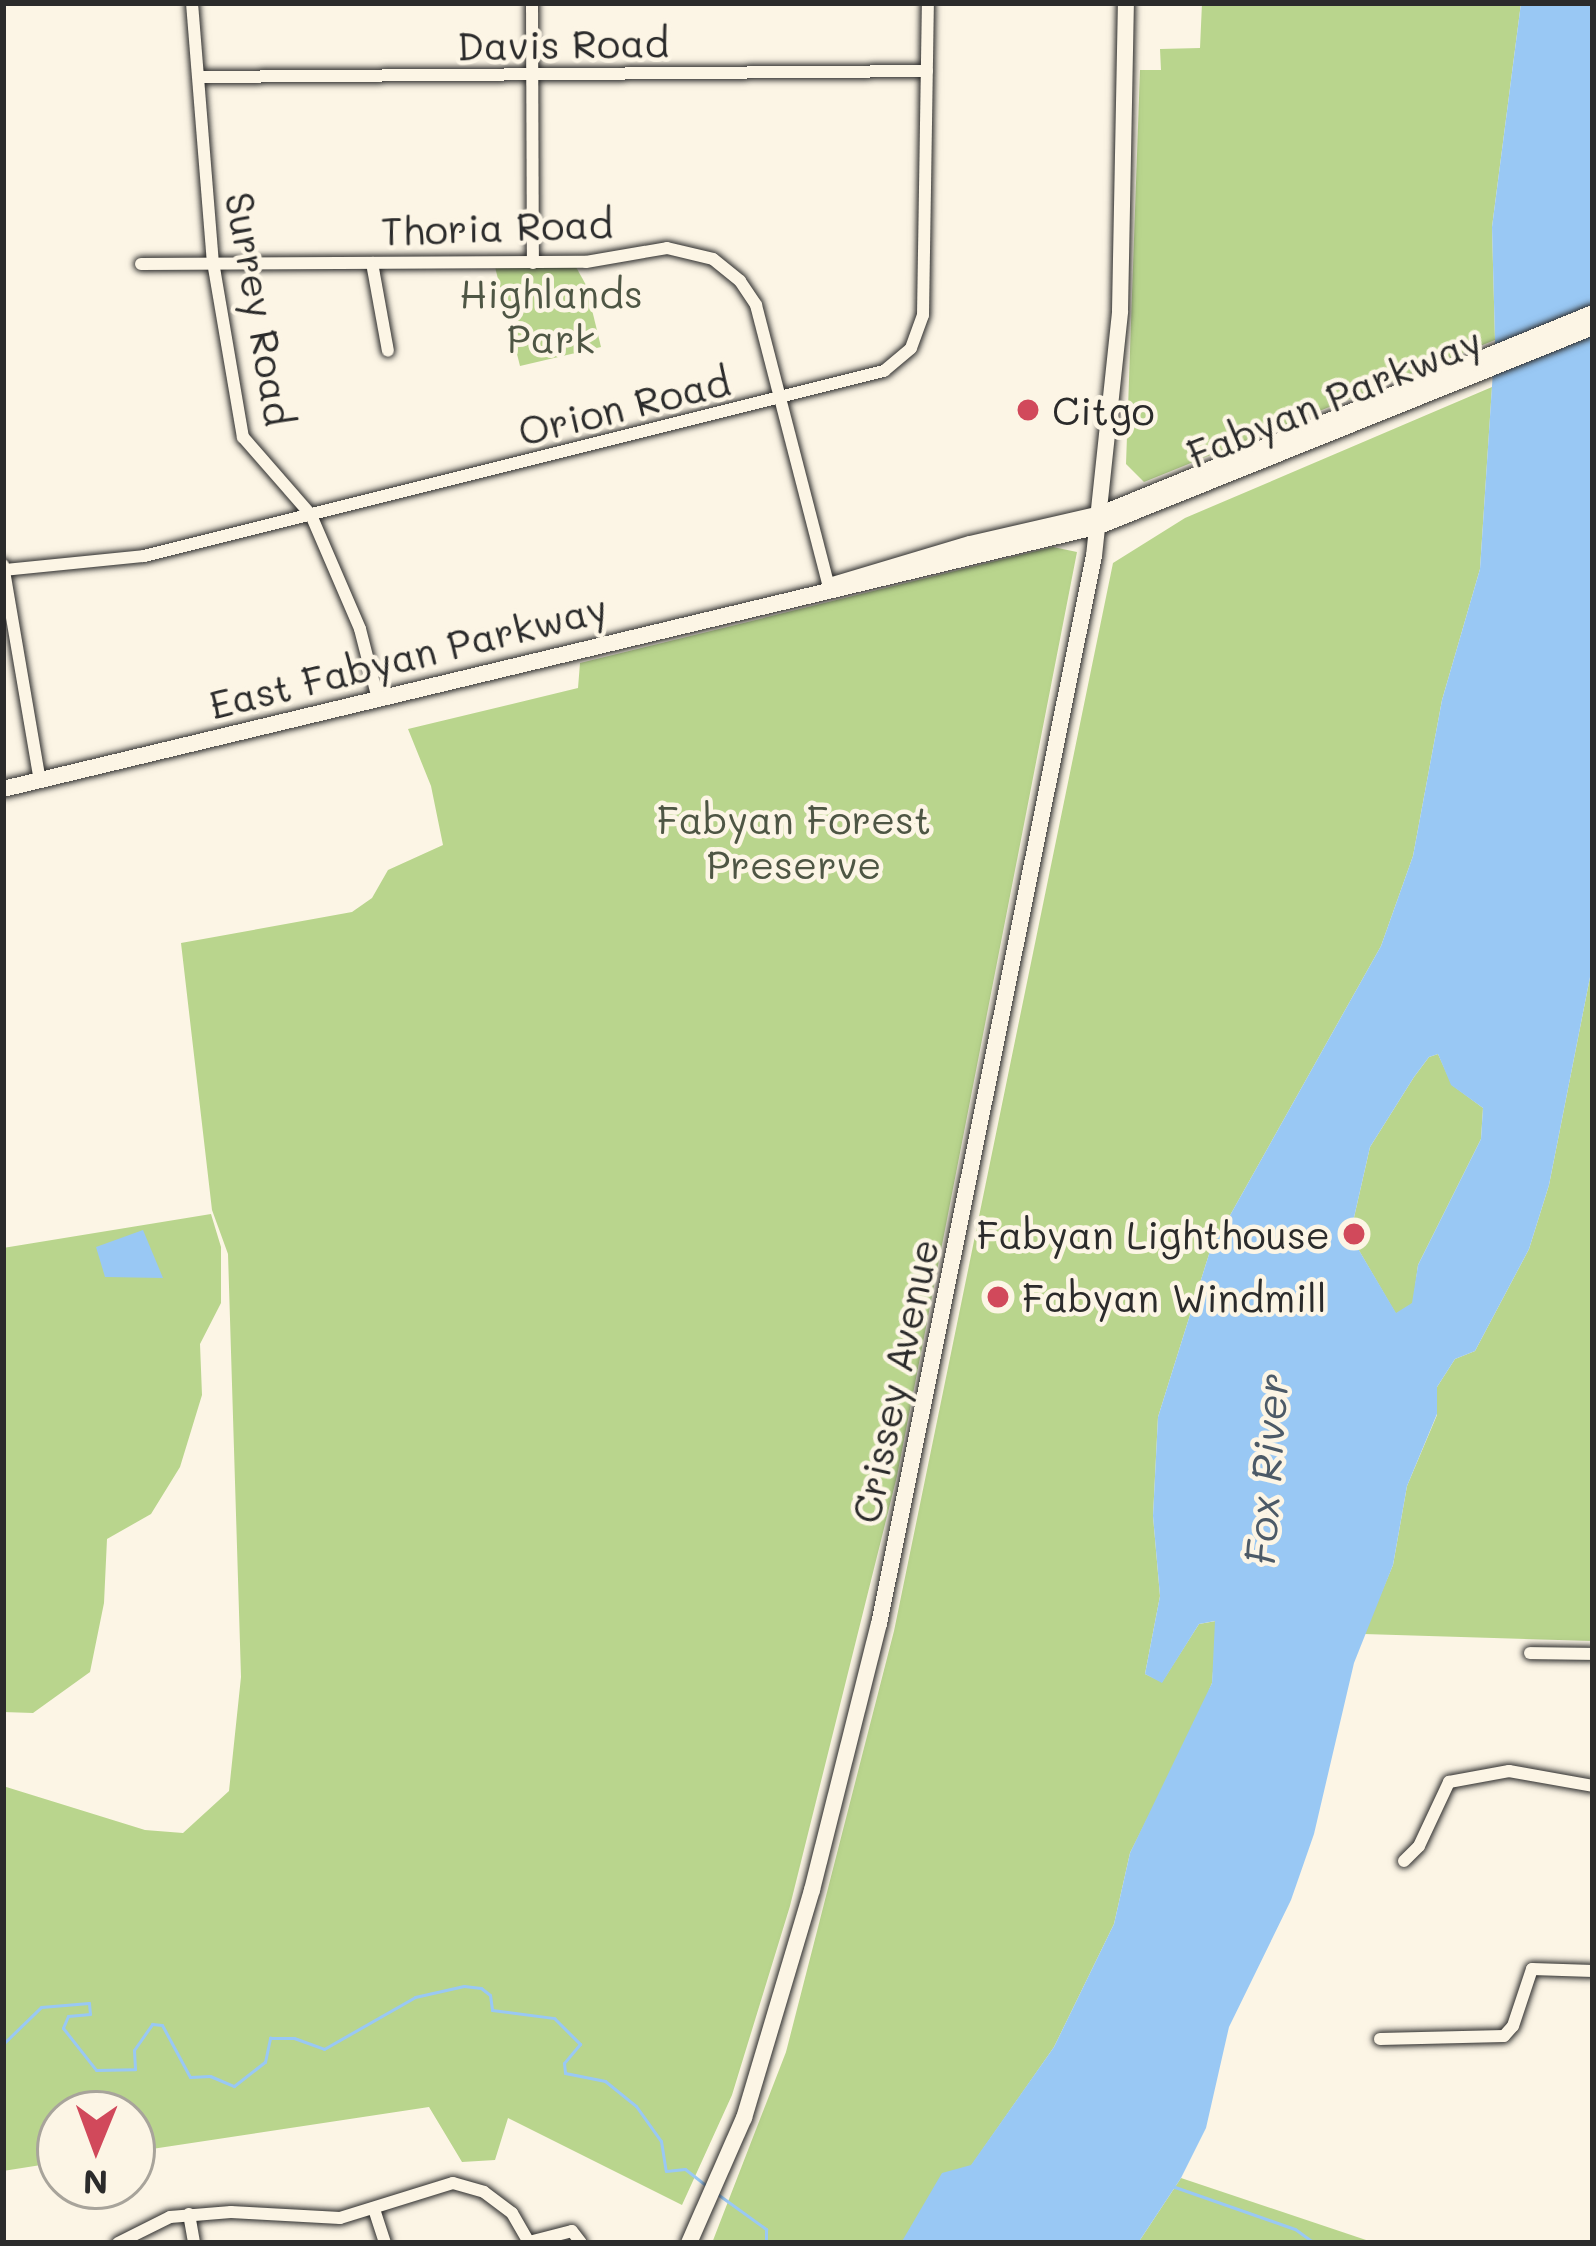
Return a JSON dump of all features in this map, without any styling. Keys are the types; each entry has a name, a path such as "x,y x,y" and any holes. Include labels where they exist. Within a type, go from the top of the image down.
{"main road":[{"name":"Crissey Avenue","path":"688,2243 745,2118 812,1890 879,1624 1100,520 1120,311 1126,3"},
{"name":"Fabyan Parkway","path":"1255,459 1593,313"},
{"name":"Fabyan Parkway","path":"1100,520 1593,327"},
{"name":"East Fabyan Parkway","path":"3,789 829,587 853,575 1100,520"}],"street":[{"name":"Surrey Road","path":"192,3 213,262 243,437 311,515 360,629 378,699"},
{"path":"532,3 533,263"},
{"name":"Orion Road","path":"3,567 144,556 884,371 911,348 923,315 928,3"},
{"name":"Davis Road","path":"200,77 927,71"},
{"name":"Thoria Road","path":"141,264 586,262 667,248 712,259 740,281 756,305 829,587"},
{"path":"372,263 388,351"},
{"path":"3,567 40,781"},
{"path":"1530,1653 1593,1654"},
{"path":"1404,1861 1419,1846 1449,1782 1509,1771 1593,1786"},
{"path":"1379,2039 1504,2036 1513,2026 1529,1972 1593,1971"},
{"path":"118,2243 155,2223 189,2214 323,2219 374,2209 453,2183 484,2192 512,2213 529,2243 572,2231 581,2243"},
{"path":"374,2209 386,2243"},
{"path":"189,2214 194,2243"}],"green space":[{"path":"1202,3 1521,3 1492,227 1495,340 1144,482 1126,464 1140,70 1161,70 1160,49 1200,48"},
{"name":"Highlands Park","path":"495,267 576,267 586,285 601,347 520,366"},
{"name":"Fabyan Forest Preserve","path":"1492,387 1480,569 1442,700 1413,856 1381,946 1210,1251 1158,1417 1153,1516 1160,1596 1145,1674 1162,1682 1199,1624 1216,1621 1212,1683 1130,1853 1114,1924 1054,2047 971,2166 901,2243 712,2243 786,2052 894,1631 1113,563 1185,518"},
{"path":"1053,547 1077,552 897,1476 790,1906 732,2095 682,2205 508,2118 495,2160 462,2162 429,2107 156,2148 156,2090 36,2090 36,2166 3,2171 3,1786 145,1830 183,1833 229,1791 241,1677 228,1254 212,1210 181,943 352,912 372,898 388,870 443,845 431,786 408,729 578,688 580,663"},
{"path":"1593,962 1593,1641 1364,1634 1393,1565 1407,1486 1437,1415 1437,1387 1455,1359 1475,1351 1529,1249 1549,1185"},
{"path":"1438,1054 1452,1085 1483,1108 1481,1139 1418,1265 1413,1303 1396,1314 1350,1235 1370,1147 1414,1077 1429,1057"},
{"path":"211,1214 221,1247 221,1303 200,1344 202,1395 180,1467 151,1514 107,1539 104,1603 90,1672 33,1713 3,1712 3,1248"},
{"path":"1181,2178 1375,2243 1138,2243"}],"water":[{"name":"Fox River","path":"1521,3 1593,3 1593,962 1549,1185 1529,1249 1475,1351 1455,1359 1437,1387 1437,1414 1407,1486 1393,1565 1354,1663 1314,1834 1291,1900 1229,2027 1206,2128 1181,2178 1138,2243 901,2243 942,2173 971,2165 1054,2047 1114,1924 1130,1853 1212,1683 1215,1621 1199,1624 1162,1683 1145,1674 1160,1596 1153,1516 1158,1417 1210,1251 1381,946 1413,856 1442,700 1480,569 1495,340 1492,227","holes":["1438,1054 1451,1085 1483,1108 1481,1139 1418,1265 1412,1303 1396,1313 1350,1235 1370,1147 1429,1057"]},
{"path":"143,1230 163,1278 105,1277 96,1247"}],"waterway":[{"path":"3,2044 41,2007 89,2003 90,2014 68,2016 63,2028 96,2070 135,2069 134,2050 152,2024 162,2025 190,2077 210,2076 234,2086 265,2062 270,2038 294,2038 324,2049 415,1997 464,1986 481,1988 490,1995 492,2010 554,2018 580,2044 564,2063 565,2073 605,2081 636,2106 661,2141 666,2171 685,2169 708,2187"},
{"path":"1172,2186 1295,2229 1314,2243"},
{"path":"716,2193 766,2229 766,2243"}],"place":[{"name":"Citgo","path":"1028,410"},
{"name":"Fabyan Lighthouse","path":"1354,1234"},
{"name":"Fabyan Windmill","path":"998,1297"}]}
